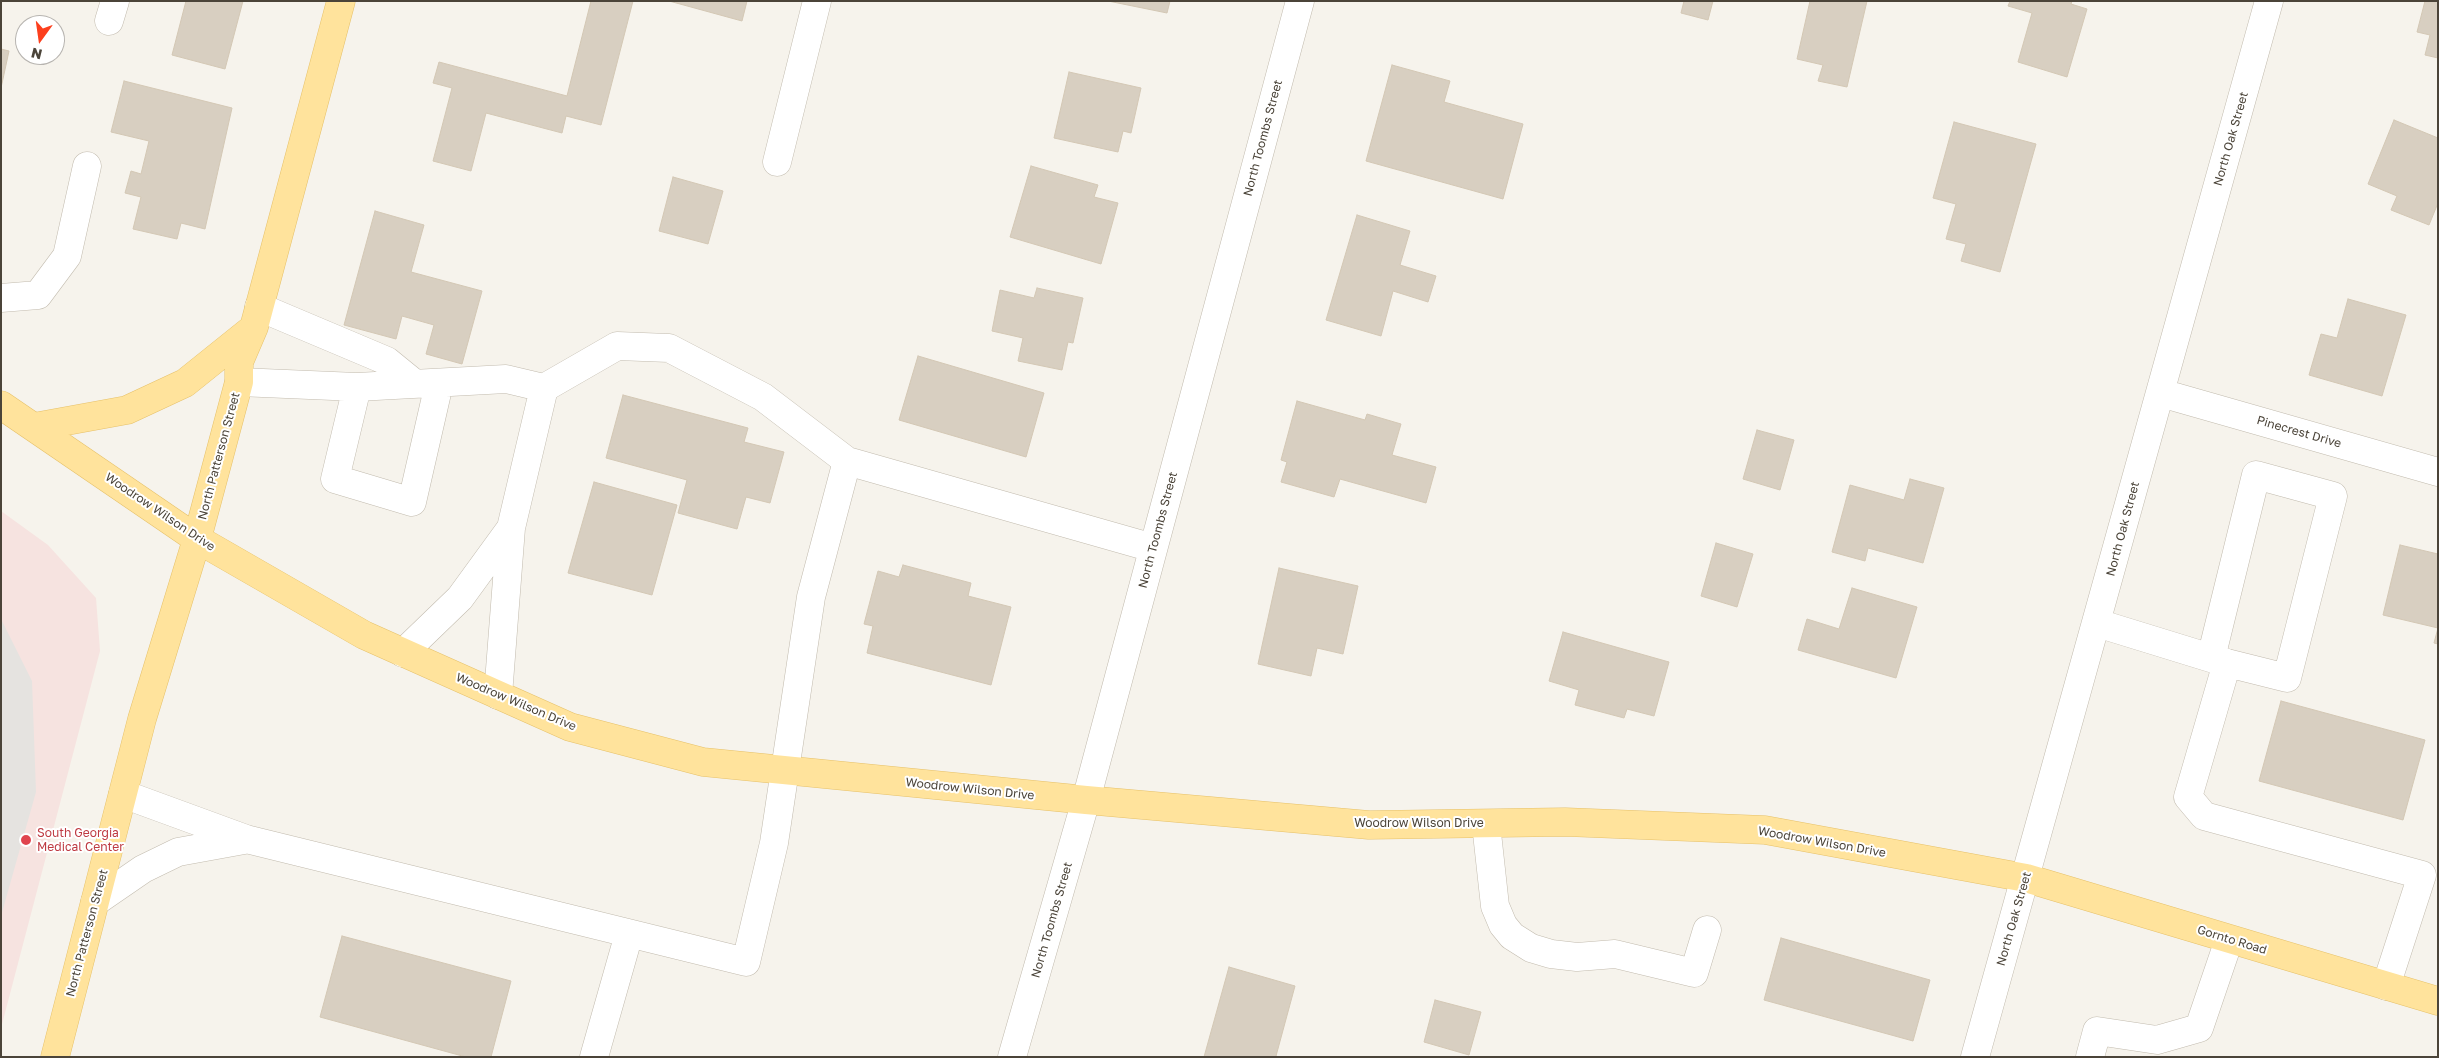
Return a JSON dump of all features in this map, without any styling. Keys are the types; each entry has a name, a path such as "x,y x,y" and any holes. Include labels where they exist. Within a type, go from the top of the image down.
{"main road":[{"name":"North Patterson Street","path":"55,1057 142,719 197,539 239,382 238,362 256,317 341,1"},
{"path":"34,427 127,410 185,383 256,317"},
{"name":"Woodrow Wilson Drive","path":"1,405 197,539 364,635 570,728 693,759 1086,800 1369,825 1565,822 1765,830 2026,878"},
{"name":"Gornto Road","path":"2026,878 2438,1001"}],"street":[{"path":"777,162 817,1"},
{"name":"North Toombs Street","path":"1012,1057 1086,800 1300,1"},
{"name":"North Oak Street","path":"1975,1057 2270,1"},
{"path":"1,298 38,295 67,256 87,166"},
{"path":"256,317 387,361 427,384"},
{"path":"239,382 357,387 506,379 544,388 617,346 669,348 763,397 847,461 1153,548"},
{"path":"357,387 334,479 412,502 427,384"},
{"path":"498,695 511,528 544,388"},
{"name":"Pinecrest Drive","path":"2161,392 2438,472"},
{"path":"123,794 246,840 746,962 774,843 810,597 847,461"},
{"path":"2097,623 2219,661 2287,678 2333,496 2256,475 2219,661 2188,797 2204,816 2422,875 2386,986"},
{"path":"404,653 460,598 511,528"},
{"path":"1486,824 1495,906 1503,925 1512,936 1531,948 1550,954 1577,957 1615,954 1694,973 1707,930"},
{"path":"95,902 143,869 178,852 246,840"},
{"path":"594,1057 629,934"},
{"path":"2090,1057 2097,1031 2157,1040 2199,1028 2229,940"}],"shaded area":[{"name":"South Georgia Medical Center","path":"1,511 48,545 96,598 100,651 1,1028"},
{"path":"1,619 32,681 36,792 1,916"}],"building":[{"path":"186,1 243,1 225,69 172,55"},
{"path":"591,1 633,1 601,125 566,116 562,133 486,113 471,171 433,161 452,88 433,83 439,62 567,96"},
{"path":"669,1 747,1 742,21"},
{"path":"1108,1 1170,1 1167,13"},
{"path":"1684,1 1713,1 1708,20 1681,13"},
{"path":"1810,1 1867,1 1847,87 1818,81 1823,65 1797,59"},
{"path":"2010,1 2072,1 2071,4 2087,9 2067,77 2018,62 2032,13 2008,6"},
{"path":"2425,1 2438,1 2438,58 2425,55 2430,35 2417,32"},
{"path":"1,49 9,51 1,88"},
{"path":"1392,65 1450,81 1444,102 1523,124 1503,199 1366,161"},
{"path":"1069,72 1141,88 1131,133 1123,131 1118,152 1054,138"},
{"path":"124,81 232,108 205,229 181,223 177,239 133,229 141,197 125,193 131,171 141,174 149,141 111,132"},
{"path":"2394,120 2438,138 2438,203 2429,225 2391,210 2397,196 2368,184"},
{"path":"1954,122 2036,144 2000,272 1961,261 1966,244 1946,239 1956,204 1933,198"},
{"path":"1031,166 1098,185 1094,197 1118,203 1101,264 1010,237"},
{"path":"673,177 723,191 708,244 659,231"},
{"path":"375,211 424,225 411,272 482,291 462,364 426,354 434,325 402,316 396,339 344,325"},
{"path":"1357,215 1410,231 1400,265 1436,276 1428,302 1393,291 1381,336 1326,320"},
{"path":"1037,288 1083,298 1073,343 1068,342 1062,370 1018,361 1023,338 992,331 1000,290 1034,298"},
{"path":"2348,299 2406,315 2382,396 2309,375 2321,334 2337,338"},
{"path":"918,356 1044,393 1026,457 899,420"},
{"path":"623,395 748,428 744,442 784,452 770,503 746,497 737,529 678,513 687,480 606,458"},
{"path":"1297,401 1365,420 1367,414 1401,424 1392,455 1436,467 1426,503 1340,479 1334,497 1281,482 1287,462 1281,460"},
{"path":"1757,430 1794,440 1780,490 1743,479"},
{"path":"1910,479 1944,488 1923,563 1868,548 1865,561 1832,552 1850,485 1904,500"},
{"path":"594,482 677,505 652,595 568,573"},
{"path":"1716,543 1753,554 1737,607 1701,596"},
{"path":"2400,545 2438,554 2438,628 2383,615"},
{"path":"903,565 971,583 968,596 1011,607 991,685 867,653 873,626 864,624 878,571 899,577"},
{"path":"1279,568 1358,586 1343,654 1317,648 1311,676 1258,664"},
{"path":"1852,588 1917,607 1896,678 1798,650 1807,619 1839,629"},
{"path":"2438,628 2438,644 2434,643"},
{"path":"1563,632 1669,662 1654,716 1627,709 1624,718 1575,705 1579,690 1549,681"},
{"path":"2281,701 2425,740 2403,820 2259,781"},
{"path":"342,936 511,981 491,1057 466,1057 320,1017"},
{"path":"1781,938 1930,980 1913,1041 1764,1000"},
{"path":"1229,967 1295,986 1276,1056 1279,1057 1204,1057"},
{"path":"1435,1000 1481,1012 1469,1055 1424,1042"}],"place":[{"name":"South Georgia Medical Center","path":"26,840"}]}
